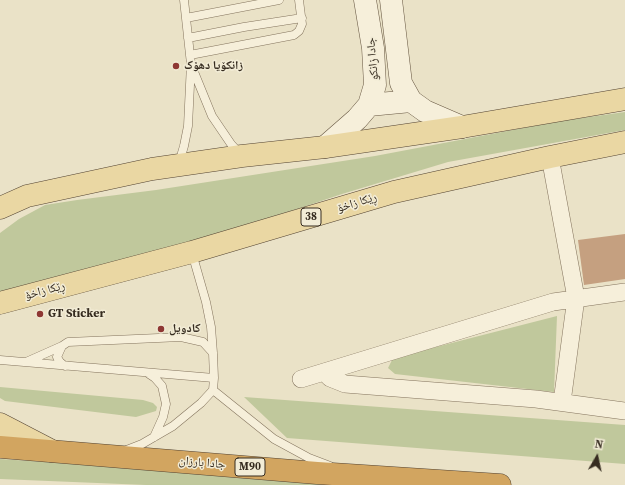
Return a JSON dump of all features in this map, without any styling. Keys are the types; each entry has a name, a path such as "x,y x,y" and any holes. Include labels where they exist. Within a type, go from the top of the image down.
{"highway":[{"name":"جادا بارزان","path":"2,447 309,472 500,485"}],"main road":[{"path":"0,208 27,196 152,169 242,156 325,147 625,99"},
{"name":"ڕێکا زاخۆ","path":"0,303 192,252 394,192 550,157 625,142"},
{"path":"0,424 52,451"}],"street":[{"name":"جادا زانکو","path":"325,147 357,119 369,105 375,85 373,48 365,0"},
{"name":"جادا زانکو","path":"391,0 401,83 411,101 425,111 462,126"},
{"path":"369,105 411,101"},
{"path":"550,157 576,298 562,402"},
{"path":"301,379 553,302 625,292"},
{"path":"324,372 330,378 345,384 536,398 625,411"}],"lane":[{"path":"178,166 188,126 191,64 184,0"},
{"path":"186,18 279,0"},
{"path":"190,54 294,35 299,31 302,24 299,0"},
{"path":"188,38 244,26 302,18"},
{"path":"191,64 212,116 231,144 242,156"},
{"path":"108,455 131,448 154,438 188,415 213,390 214,378 211,327 206,302 192,252"},
{"path":"25,362 68,342 181,338 203,342 213,353"},
{"path":"62,346 58,357 60,362 65,366"},
{"path":"0,360 214,378"},
{"path":"146,372 155,378 162,386 166,404 164,417 154,438"},
{"path":"213,390 274,439 292,449 328,465 366,476"}],"green space":[{"path":"625,112 625,130 448,162 342,194 244,227 0,295 0,233 19,219 45,205 156,190 375,156 560,121"},
{"path":"557,316 554,392 395,374 388,368 393,358"},
{"path":"0,387 143,400 153,403 157,407 156,411 136,417 5,401 0,398"},
{"path":"244,397 625,425 625,464 287,438"},
{"path":"0,459 366,485 146,485 0,479"}],"building":[{"path":"625,234 625,279 584,285 578,240"}],"place":[{"name":"زانکۆیا دهۆک","path":"176,66"},
{"name":"GT Sticker","path":"40,314"},
{"name":"كادويل","path":"161,329"}]}
